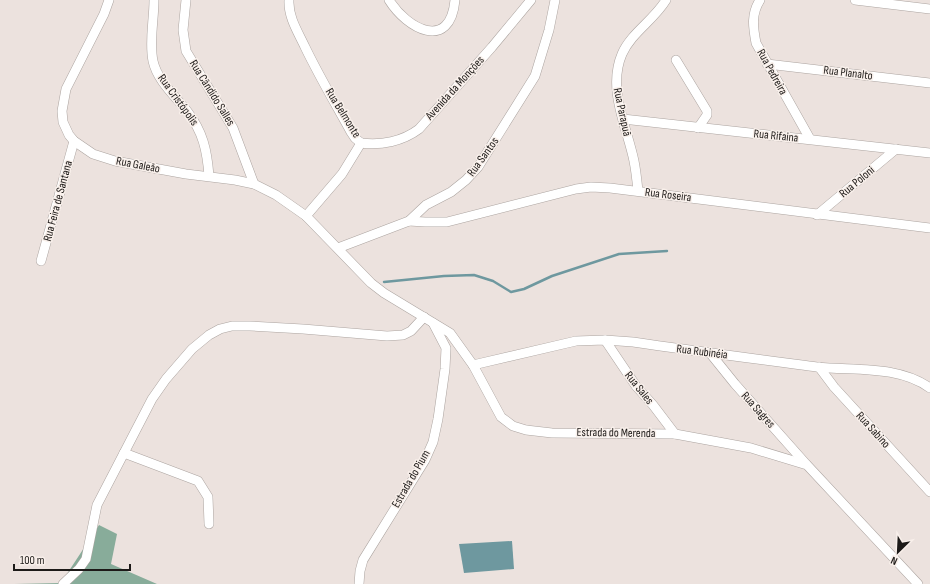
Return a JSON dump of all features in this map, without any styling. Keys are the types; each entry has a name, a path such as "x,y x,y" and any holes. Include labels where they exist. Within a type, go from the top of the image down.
{"street":[{"name":"Rua Galeão","path":"109,0 104,14 66,90 63,100 62,111 64,122 69,135 74,141 93,154 115,161 186,174 209,176 254,184 276,195 306,216 338,248"},
{"name":"Rua Cristópolis","path":"154,0 152,48 153,61 156,70 163,81 188,112 203,139 207,152 209,176"},
{"name":"Rua Cândido Salles","path":"186,0 183,30 186,51 234,128 254,184"},
{"name":"Rua Belmonte","path":"289,0 290,14 294,26 312,62 351,132 361,143 342,174 306,216"},
{"path":"389,0 392,5 418,28 433,32 440,29 449,20 455,0"},
{"name":"Avenida da Monções","path":"361,143 377,144 402,139 410,136 419,129 492,47 531,0"},
{"name":"Rua Santos","path":"338,248 409,221 426,205 451,192 466,180 478,167 535,76 549,30 555,0"},
{"name":"Rua Parapuã","path":"638,191 634,160 618,98 616,84 622,54 631,39 649,22 666,0"},
{"name":"Rua Pedreira","path":"760,0 756,7 753,28 756,43 810,139"},
{"path":"855,0 930,9"},
{"path":"676,60 707,111 704,121 698,128"},
{"name":"Rua Planalto","path":"767,64 930,83"},
{"name":"Rua Rifaina","path":"623,119 930,153"},
{"name":"Rua Feira de Santana","path":"41,261 74,141"},
{"name":"Rua Poloni","path":"817,215 896,149"},
{"name":"Rua Roseira","path":"409,221 447,222 584,188 610,188 930,228"},
{"name":"Estrada do Merenda","path":"338,248 371,283 450,334 473,365 502,417 513,426 526,430 552,433 675,434 751,448 807,465"},
{"path":"64,584 79,569 86,559 97,505 152,398 192,349 209,335 220,329 232,326 250,326 403,335 411,331 424,317"},
{"path":"433,322 446,348 450,344 456,342"},
{"name":"Rua Rubinéia","path":"473,365 576,341 605,340 633,342 819,367 851,368 893,373 912,379 930,388"},
{"name":"Rua Sales","path":"605,340 636,386 653,405 675,434"},
{"name":"Estrada do Pium","path":"359,584 363,560 425,460 432,442 438,419 446,348"},
{"name":"Rua Sagres","path":"710,353 734,384 807,465"},
{"name":"Rua Sabino","path":"819,367 930,492"},
{"path":"124,453 198,481 208,497 209,524"},
{"path":"807,465 918,584"}],"green space":[{"path":"99,525 117,534 111,564 157,584 14,584 61,583"}],"water":[{"path":"512,541 514,569 464,573 459,544"}],"waterway":[{"path":"384,282 444,276 474,275 493,281 511,292 524,289 552,276 619,254 667,251"}]}
